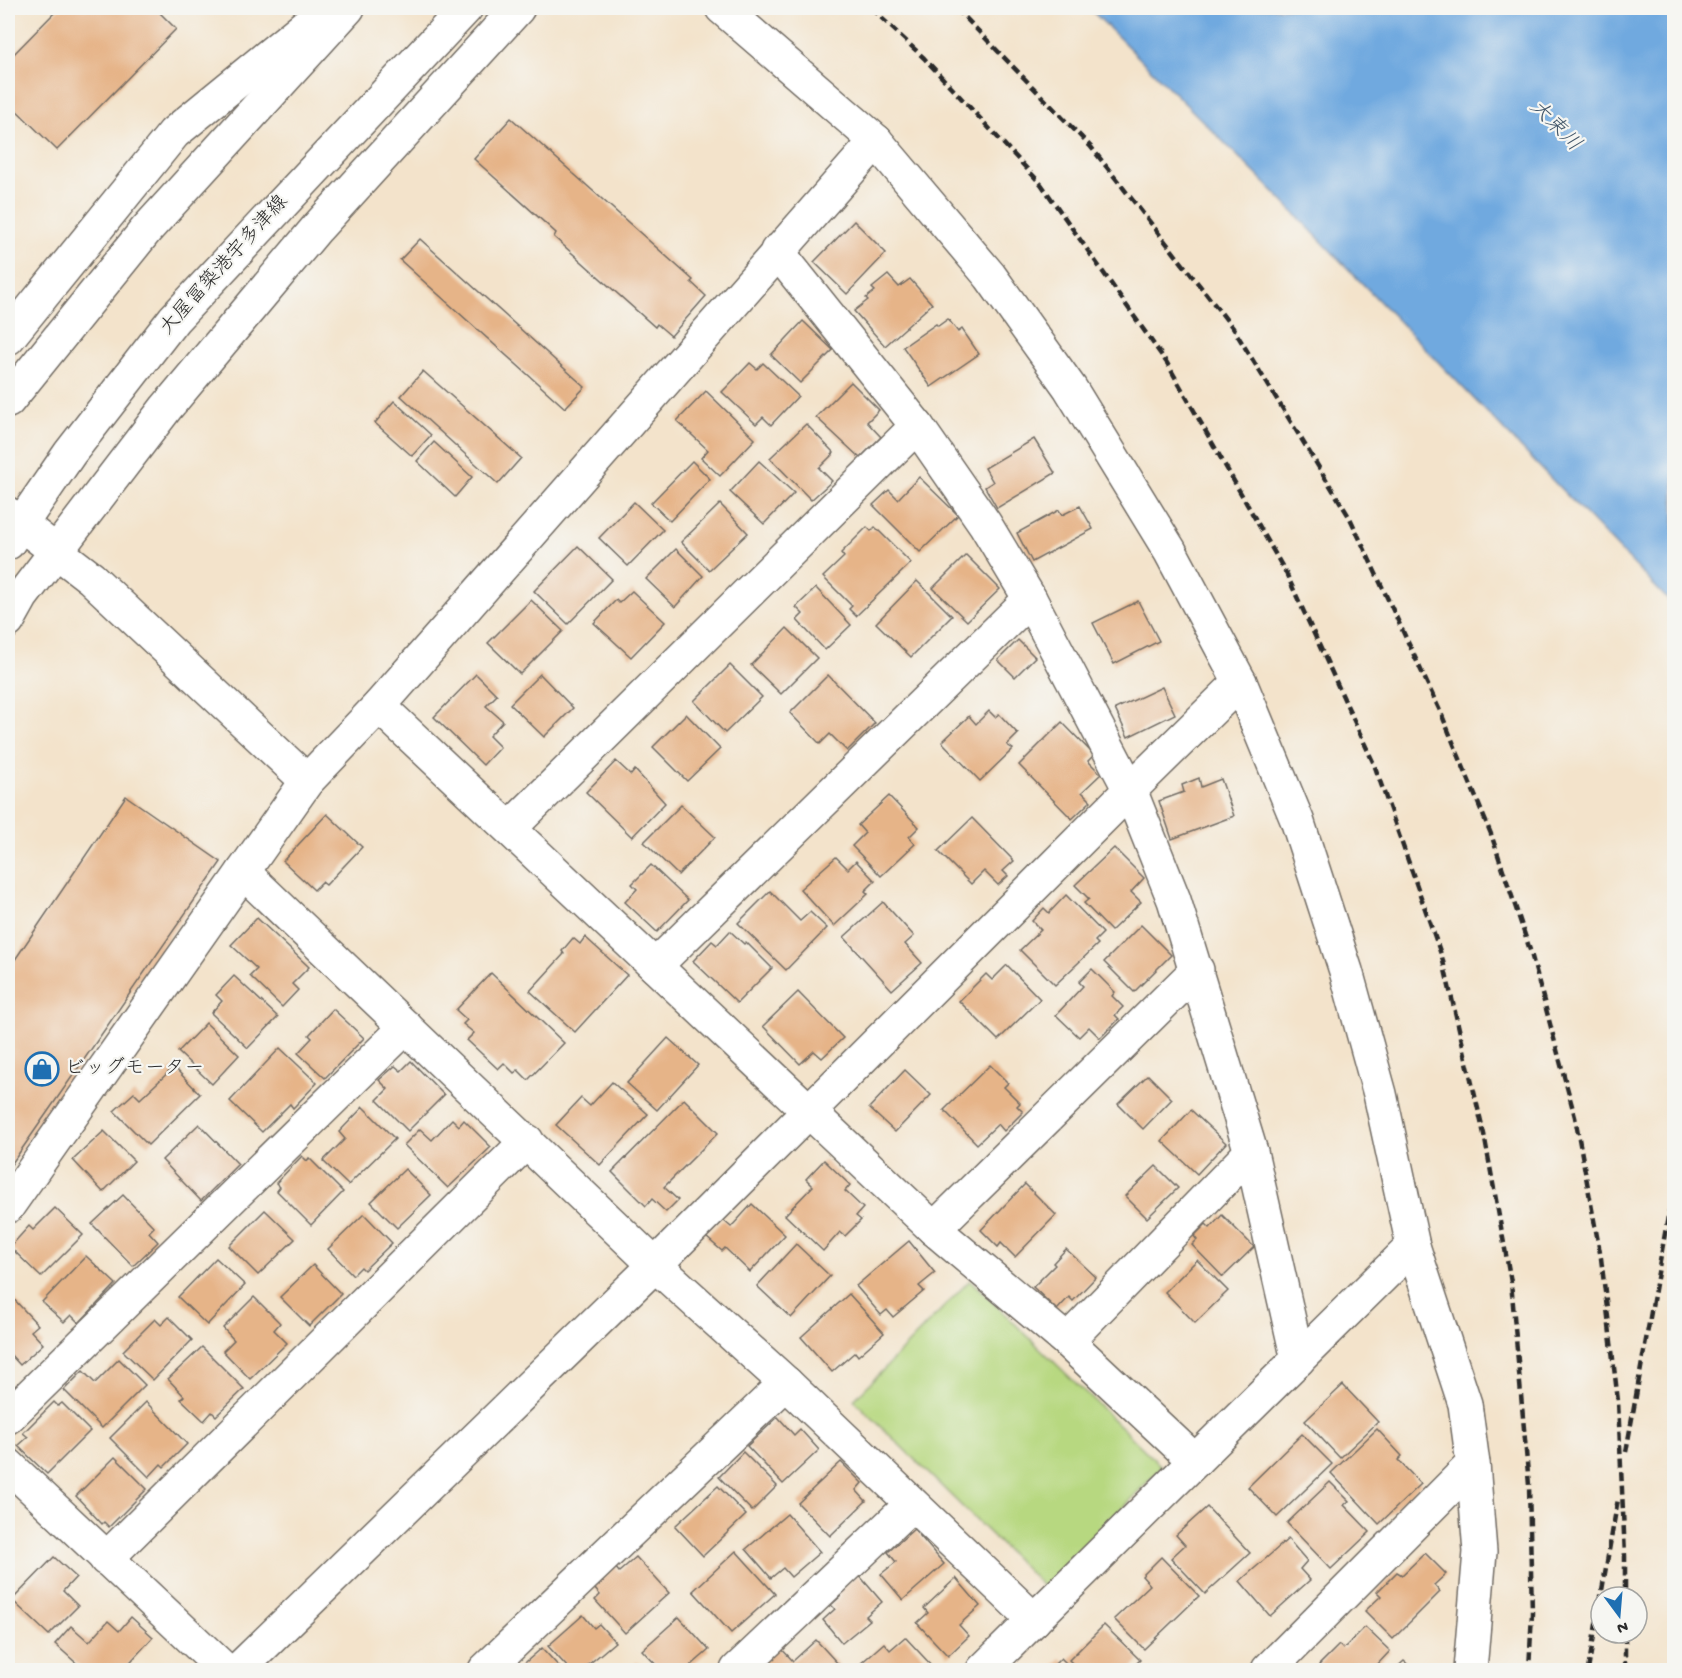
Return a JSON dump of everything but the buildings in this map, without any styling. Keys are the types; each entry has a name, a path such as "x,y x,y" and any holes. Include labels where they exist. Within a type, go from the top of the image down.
{"street":[{"path":"8,338 174,133 327,8"},
{"path":"8,401 146,230 348,8"},
{"name":"大屋冨築港宇多津線","path":"12,527 174,319 466,8"},
{"path":"8,621 22,596 166,408 302,246 518,8"},
{"path":"722,8 876,141 990,276 1070,388 1170,551 1240,682 1297,820 1346,971 1380,1094 1413,1246 1465,1404 1473,1464 1480,1552 1470,1671"},
{"path":"8,1206 307,782 379,706 876,141"},
{"path":"777,251 917,426 986,525 1030,599 1130,790 1174,900 1251,1152 1298,1360"},
{"path":"510,828 917,426"},
{"path":"12,527 56,551 91,578 307,782"},
{"path":"655,966 1030,599"},
{"path":"238,1671 655,1265 1240,682"},
{"path":"379,706 934,1228 1067,1341 1195,1461"},
{"path":"243,872 655,1265 786,1383 1034,1620"},
{"path":"934,1228 1197,970"},
{"path":"8,1417 406,1027"},
{"path":"106,1559 527,1141"},
{"path":"1067,1341 1251,1152"},
{"path":"983,1671 1413,1246"},
{"path":"485,1671 786,1383"},
{"path":"1268,1671 1473,1464"},
{"path":"8,1465 225,1671"},
{"path":"737,1671 912,1504"}],"green space":[{"path":"970,1280 1162,1467 1045,1588 854,1400"}],"water":[{"name":"大束川","path":"1089,8 1674,8 1674,606 1273,191"}],"railway":[{"path":"871,8 924,58 1041,184 1167,363 1286,573 1374,764 1442,957 1484,1134 1511,1282 1529,1485 1532,1613 1529,1670"},
{"path":"956,8 1091,147 1233,328 1350,518 1441,713 1491,834 1531,953 1575,1117 1601,1258 1618,1401 1625,1585"},
{"path":"1626,1452 1674,1183"},
{"path":"1588,1670 1618,1499"},
{"path":"1625,1645 1625,1670"}],"place":[{"name":"ビッグモーター","path":"42,1069"}]}
